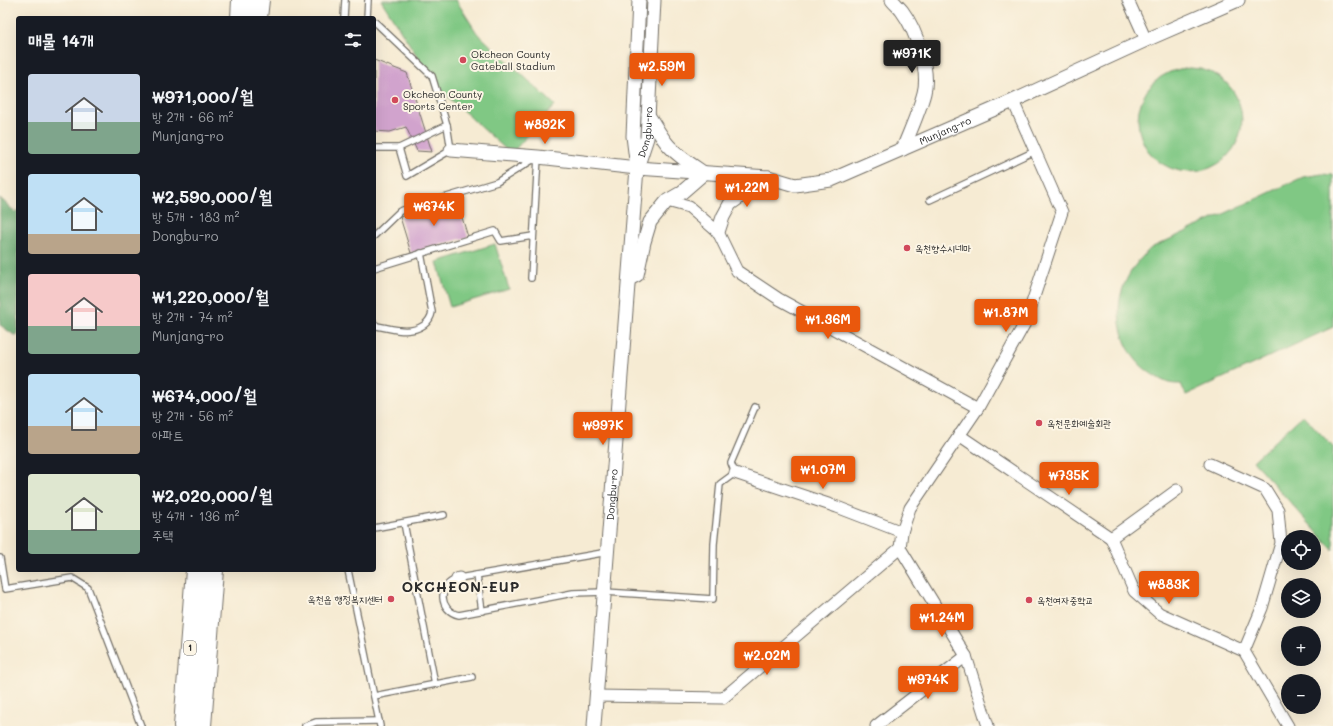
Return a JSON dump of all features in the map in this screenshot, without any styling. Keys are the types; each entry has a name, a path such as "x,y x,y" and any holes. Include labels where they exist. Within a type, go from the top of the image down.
{"highway":[{"path":"240,16 242,0"},
{"path":"257,16 259,0"},
{"name":"1","path":"184,726 196,572"},
{"name":"1","path":"201,726 213,572"}],"street":[{"name":"Dongbu-ro","path":"594,726 637,168 633,136 640,0"},
{"name":"Dongbu-ro","path":"637,168 647,138 654,0"},
{"path":"892,0 902,11 914,32 922,53 925,73 924,92 903,149"},
{"path":"1128,0 1146,40"},
{"name":"Munjang-ro","path":"451,150 538,157 637,168 768,177 795,185 831,180 1013,101 1238,0"},
{"path":"988,726 966,656 900,548 902,532 910,508 978,408 1026,321 1062,212 1013,101"},
{"path":"629,279 637,275 650,222 667,201 681,194 704,173 670,146 648,115"},
{"path":"718,232 723,217 730,204 768,177"},
{"path":"667,201 689,207 718,232 737,271 773,295 978,408"},
{"path":"959,435 1111,538 1134,591 1159,613 1244,651 1288,726"},
{"path":"1210,464 1265,489 1278,510 1281,543 1262,608 1244,651"},
{"path":"734,473 837,507 902,532"},
{"path":"1111,538 1178,490"},
{"path":"596,696 723,698 900,548"},
{"path":"876,726 966,656"}],"lane":[{"path":"344,16 345,0"},
{"path":"367,16 368,0"},
{"path":"376,23 432,76 447,125 451,150 407,176 399,148"},
{"path":"376,148 399,148 447,125"},
{"path":"930,200 1035,151"},
{"path":"376,234 400,211 497,182 538,157"},
{"path":"531,278 538,157"},
{"path":"376,267 495,231 501,241 533,236"},
{"path":"376,325 396,330 411,331 428,322 432,317 421,253"},
{"path":"608,552 458,579 448,583 443,592 443,601 446,608 459,615 573,593 605,592 713,599 714,544 720,484 734,473 732,463 755,407"},
{"path":"376,528 444,515"},
{"path":"404,523 435,684"},
{"path":"0,558 5,589 72,578 88,588 140,726"},
{"path":"305,726 316,722 380,724 348,572"},
{"path":"477,575 482,611"},
{"path":"374,696 472,677"}],"green space":[{"name":"Okcheon County Gateball Stadium","path":"381,0 456,0 477,33 555,105 511,154 437,87"},
{"path":"1190,68 1210,72 1227,83 1238,100 1242,120 1238,140 1227,157 1210,168 1190,172 1170,168 1153,157 1142,140 1138,120 1142,100 1153,83 1170,72"},
{"path":"1322,174 1333,175 1333,327 1186,395 1181,384 1171,384 1166,382 1142,367 1126,345 1119,318 1119,309 1124,285 1130,273 1142,257 1151,248 1303,177"},
{"path":"0,198 16,211 16,335 0,325"},
{"path":"495,244 509,289 450,307 437,262"},
{"path":"1303,415 1333,447 1333,550 1321,537 1321,530 1315,530 1253,461"}],"building":[{"name":"Okcheon County Sports Center","path":"376,61 407,73 432,152 417,151 406,127 390,132 376,131"},
{"path":"457,201 468,237 411,253 400,217"}],"place":[{"name":"Okcheon County Gateball Stadium","path":"463,60"},
{"name":"Okcheon County Sports Center","path":"395,100"},
{"name":"옥천향수시네마","path":"907,248"},
{"name":"옥천문화예술회관","path":"1039,423"},
{"name":"옥천읍 행정복지센터","path":"391,599"},
{"name":"옥천여자중학교","path":"1029,600"}],"district":[{"name":"OKCHEON-EUP","path":"461,587"}]}
